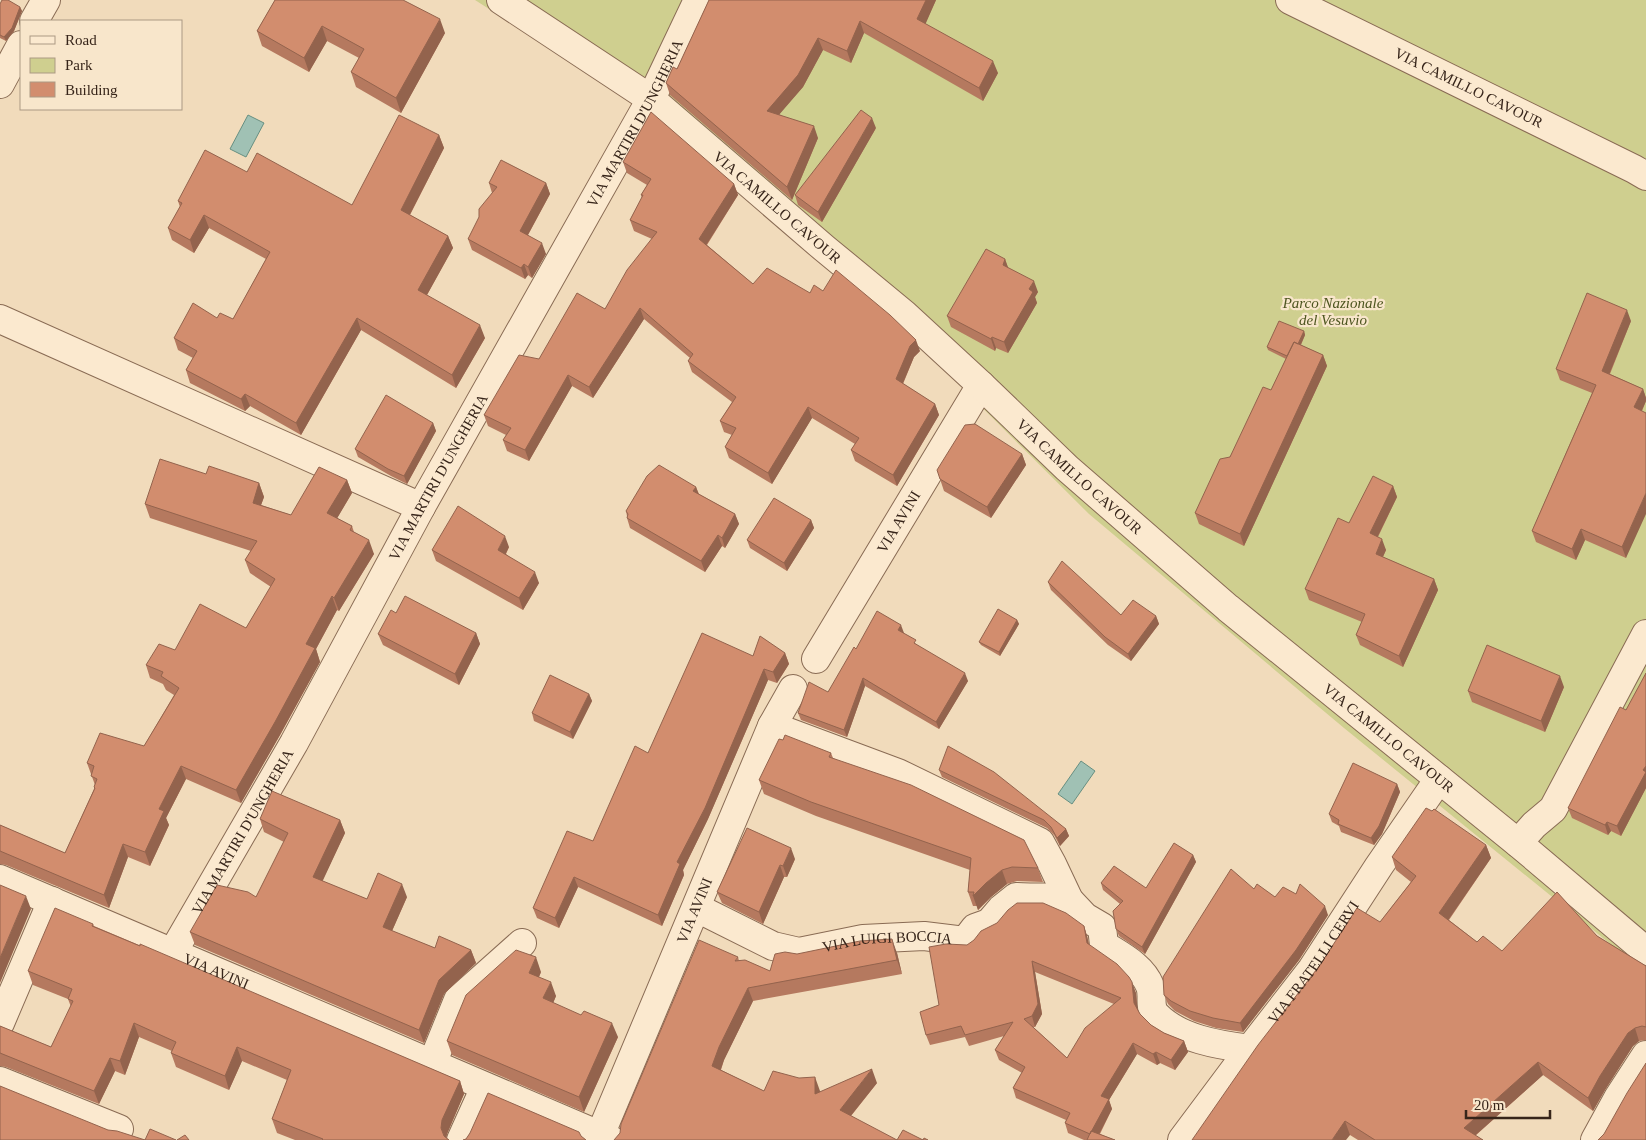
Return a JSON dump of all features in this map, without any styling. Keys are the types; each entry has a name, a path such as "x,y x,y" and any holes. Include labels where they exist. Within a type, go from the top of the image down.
{"street":[{"path":"35,20 46,0"},
{"name":"VIA CAMILLO CAVOUR","path":"501,0 652,99 824,248 904,314 1067,468 1200,583 1518,843 1646,951"},
{"name":"VIA MARTIRI D'UNGHERIA","path":"173,952 294,744 421,507 652,99 698,0"},
{"name":"VIA CAMILLO CAVOUR","path":"1290,0 1646,176"},
{"path":"0,84 20,47"},
{"path":"0,319 421,507"},
{"name":"VIA AVINI","path":"816,659 981,385"},
{"path":"1518,843 1534,825 1553,809 1646,634"},
{"name":"VIA AVINI","path":"0,879 603,1138 772,726 793,689"},
{"path":"772,726 898,773 1040,842 1069,900 1085,917 1102,928 1104,945 1138,968 1149,984 1152,993 1151,1004 1156,1014 1176,1030 1210,1044 1250,1049"},
{"name":"VIA FRATELLI CERVI","path":"1182,1140 1312,969 1379,866 1439,779"},
{"name":"VIA LUIGI BOCCIA","path":"696,908 773,946 799,952 863,939 924,936 965,941 975,928 989,923 1001,909 1016,897 1055,896 1069,900"},
{"path":"0,1024 52,901"},
{"path":"432,1064 458,1000 522,942"},
{"path":"1595,1140 1618,1098 1646,1055"},
{"path":"0,1081 119,1129"},
{"path":"461,1140 484,1087"}],"green space":[{"name":"Parco Nazionale del Vesuvio","path":"475,0 1646,0 1646,973 1344,728 1089,514 888,314 660,119"}],"shaded area":[{"path":"248,115 264,123 246,157 230,149"},
{"path":"1081,761 1095,771 1072,804 1058,794"}],"building":[{"path":"2,0 8,0 20,7 12,28 4,37 0,35 0,4"},
{"path":"275,0 403,0 440,19 396,98 351,72 364,49 322,26 304,58 257,31"},
{"path":"709,0 926,0 917,19 993,61 979,88 860,21 847,51 818,38 798,75 767,111 814,126 787,187 666,83 673,67 677,69"},
{"path":"861,110 872,118 818,212 795,195"},
{"path":"651,112 734,184 699,239 753,284 767,268 810,293 814,285 823,291 836,270 890,315 916,340 910,346 896,379 935,404 893,475 851,450 859,438 808,407 768,473 725,447 736,428 720,421 736,397 688,361 693,354 640,308 589,387 568,375 525,450 503,440 511,428 484,415 519,355 539,359 577,293 605,309 627,270 657,232 630,220 643,195 641,195 651,179 623,162"},
{"path":"399,115 439,135 401,210 448,236 418,290 480,325 452,375 357,318 296,423 245,394 241,399 186,370 197,351 174,338 193,303 217,318 220,313 233,319 270,252 204,215 190,240 168,228 182,203 178,201 205,150 247,172 257,153 352,205"},
{"path":"501,160 546,183 520,231 542,243 528,267 524,264 521,268 468,239 479,217 479,209 497,187 489,183"},
{"path":"986,249 1005,259 1003,265 1034,281 1029,289 1033,292 1004,342 992,337 991,339 947,316"},
{"path":"1587,293 1627,310 1602,371 1643,389 1634,407 1646,413 1646,493 1622,547 1581,529 1572,549 1532,531 1596,385 1556,369"},
{"path":"1279,321 1304,331 1298,344 1294,342 1287,356 1267,347"},
{"path":"1294,342 1323,355 1240,534 1195,513 1220,459 1230,457 1263,387 1271,390"},
{"path":"386,395 433,423 404,476 388,469 355,449"},
{"path":"975,424 1022,454 987,507 940,479 937,470 965,425"},
{"path":"160,459 206,474 209,466 259,483 253,503 291,515 319,467 347,480 327,513 352,526 350,530 369,540 334,598 332,596 306,644 315,648 236,790 181,766 159,809 164,811 145,852 123,844 104,895 0,851 0,825 65,853 95,788 97,779 91,776 94,766 87,763 100,733 144,746 179,688 161,676 163,672 146,665 159,644 175,650 200,604 246,628 275,579 245,560 257,541 145,504"},
{"path":"659,465 696,487 693,491 735,514 722,538 718,535 701,561 627,518 628,514 626,511 647,476"},
{"path":"1373,476 1393,486 1370,533 1382,539 1376,554 1434,579 1399,656 1356,635 1365,614 1305,589 1338,518 1349,523"},
{"path":"774,498 811,520 784,563 747,540"},
{"path":"458,506 505,536 498,550 535,572 519,598 432,550"},
{"path":"1062,561 1121,615 1133,600 1156,616 1128,654 1105,637 1048,582"},
{"path":"405,596 476,633 455,674 378,634 391,610 396,613"},
{"path":"998,609 1017,620 999,652 979,642"},
{"path":"877,611 901,625 898,630 916,640 914,643 965,673 936,722 863,678 844,730 798,713 809,682 828,692 854,647 856,649"},
{"path":"702,633 753,656 760,636 785,653 773,672 764,669 705,808 677,862 680,864 658,915 574,877 555,918 533,908 567,831 593,841 635,746 648,753"},
{"path":"1487,645 1560,676 1541,721 1468,691"},
{"path":"1646,673 1646,766 1643,770 1646,772 1617,826 1607,822 1605,825 1568,808 1620,707 1626,710"},
{"path":"550,675 589,694 570,732 532,713"},
{"path":"785,735 831,753 829,757 911,785 1024,840 1038,868 1012,867 1002,870 973,896 974,892 968,892 971,858 811,802 759,780 779,739 783,740"},
{"path":"948,746 994,772 1066,829 1057,838 1051,827 1044,820 939,770"},
{"path":"1353,763 1397,784 1379,826 1371,838 1338,824 1339,820 1329,814"},
{"path":"272,791 340,820 313,877 367,899 378,873 402,884 383,927 435,948 439,936 471,950 439,980 419,1030 190,932 217,885 248,892 256,897 288,833 260,819"},
{"path":"1426,808 1432,811 1434,809 1486,845 1439,913 1477,942 1483,936 1502,951 1557,892 1597,936 1646,966 1646,1027 1635,1028 1628,1033 1588,1098 1538,1062 1464,1128 1483,1140 1375,1140 1345,1121 1332,1140 1192,1140 1258,1045 1320,965 1357,908 1380,922 1416,876 1392,857"},
{"path":"747,828 791,848 783,866 780,865 759,912 717,892"},
{"path":"1174,843 1193,855 1142,947 1116,929 1113,911 1123,901 1101,883 1114,866 1146,888"},
{"path":"1231,869 1254,889 1257,884 1275,897 1283,887 1296,894 1300,884 1325,906 1296,950 1240,1023 1190,1011 1164,995 1163,977"},
{"path":"0,885 26,896 0,958"},
{"path":"1017,903 1043,903 1066,913 1084,926 1087,943 1117,964 1129,977 1132,982 1134,1003 1140,1014 1151,1025 1164,1033 1184,1041 1171,1060 1156,1052 1153,1054 1133,1043 1101,1096 1109,1099 1090,1134 1065,1123 1070,1113 1013,1088 1025,1067 995,1050 1013,1022 965,1035 961,1026 926,1035 920,1012 939,1005 929,947 946,944 967,945 981,931 997,923","holes":["1032,961 1121,998 1085,1028 1067,1058 1024,1019 1032,1016 1038,1004"]},
{"path":"55,908 93,924 92,926 140,946 140,944 460,1081 442,1120 441,1128 444,1136 449,1140 322,1140 272,1119 291,1070 237,1047 225,1076 171,1053 176,1042 134,1023 120,1061 110,1058 94,1091 0,1053 0,1026 51,1047 73,1001 68,999 72,989 28,971"},
{"path":"892,939 897,960 748,988 719,1047 712,1066 764,1091 773,1071 799,1078 815,1077 815,1094 872,1069 840,1110 897,1140 614,1140 620,1133 621,1124 699,940 738,957 735,961 745,960 770,971 775,954 785,952 797,954 860,941"},
{"path":"516,950 536,957 529,973 551,982 543,998 581,1015 584,1011 612,1023 579,1097 447,1041 466,995"},
{"path":"1646,1063 1646,1140 1598,1140 1604,1134"},
{"path":"0,1086 108,1130 145,1140 0,1140"},
{"path":"488,1093 579,1132 586,1140 463,1140 470,1133"},
{"path":"150,1129 176,1140 145,1140"},
{"path":"903,1130 923,1140 897,1140"},
{"path":"1091,1131 1115,1140 1087,1140"},
{"path":"185,1135 189,1140 177,1140"}]}
